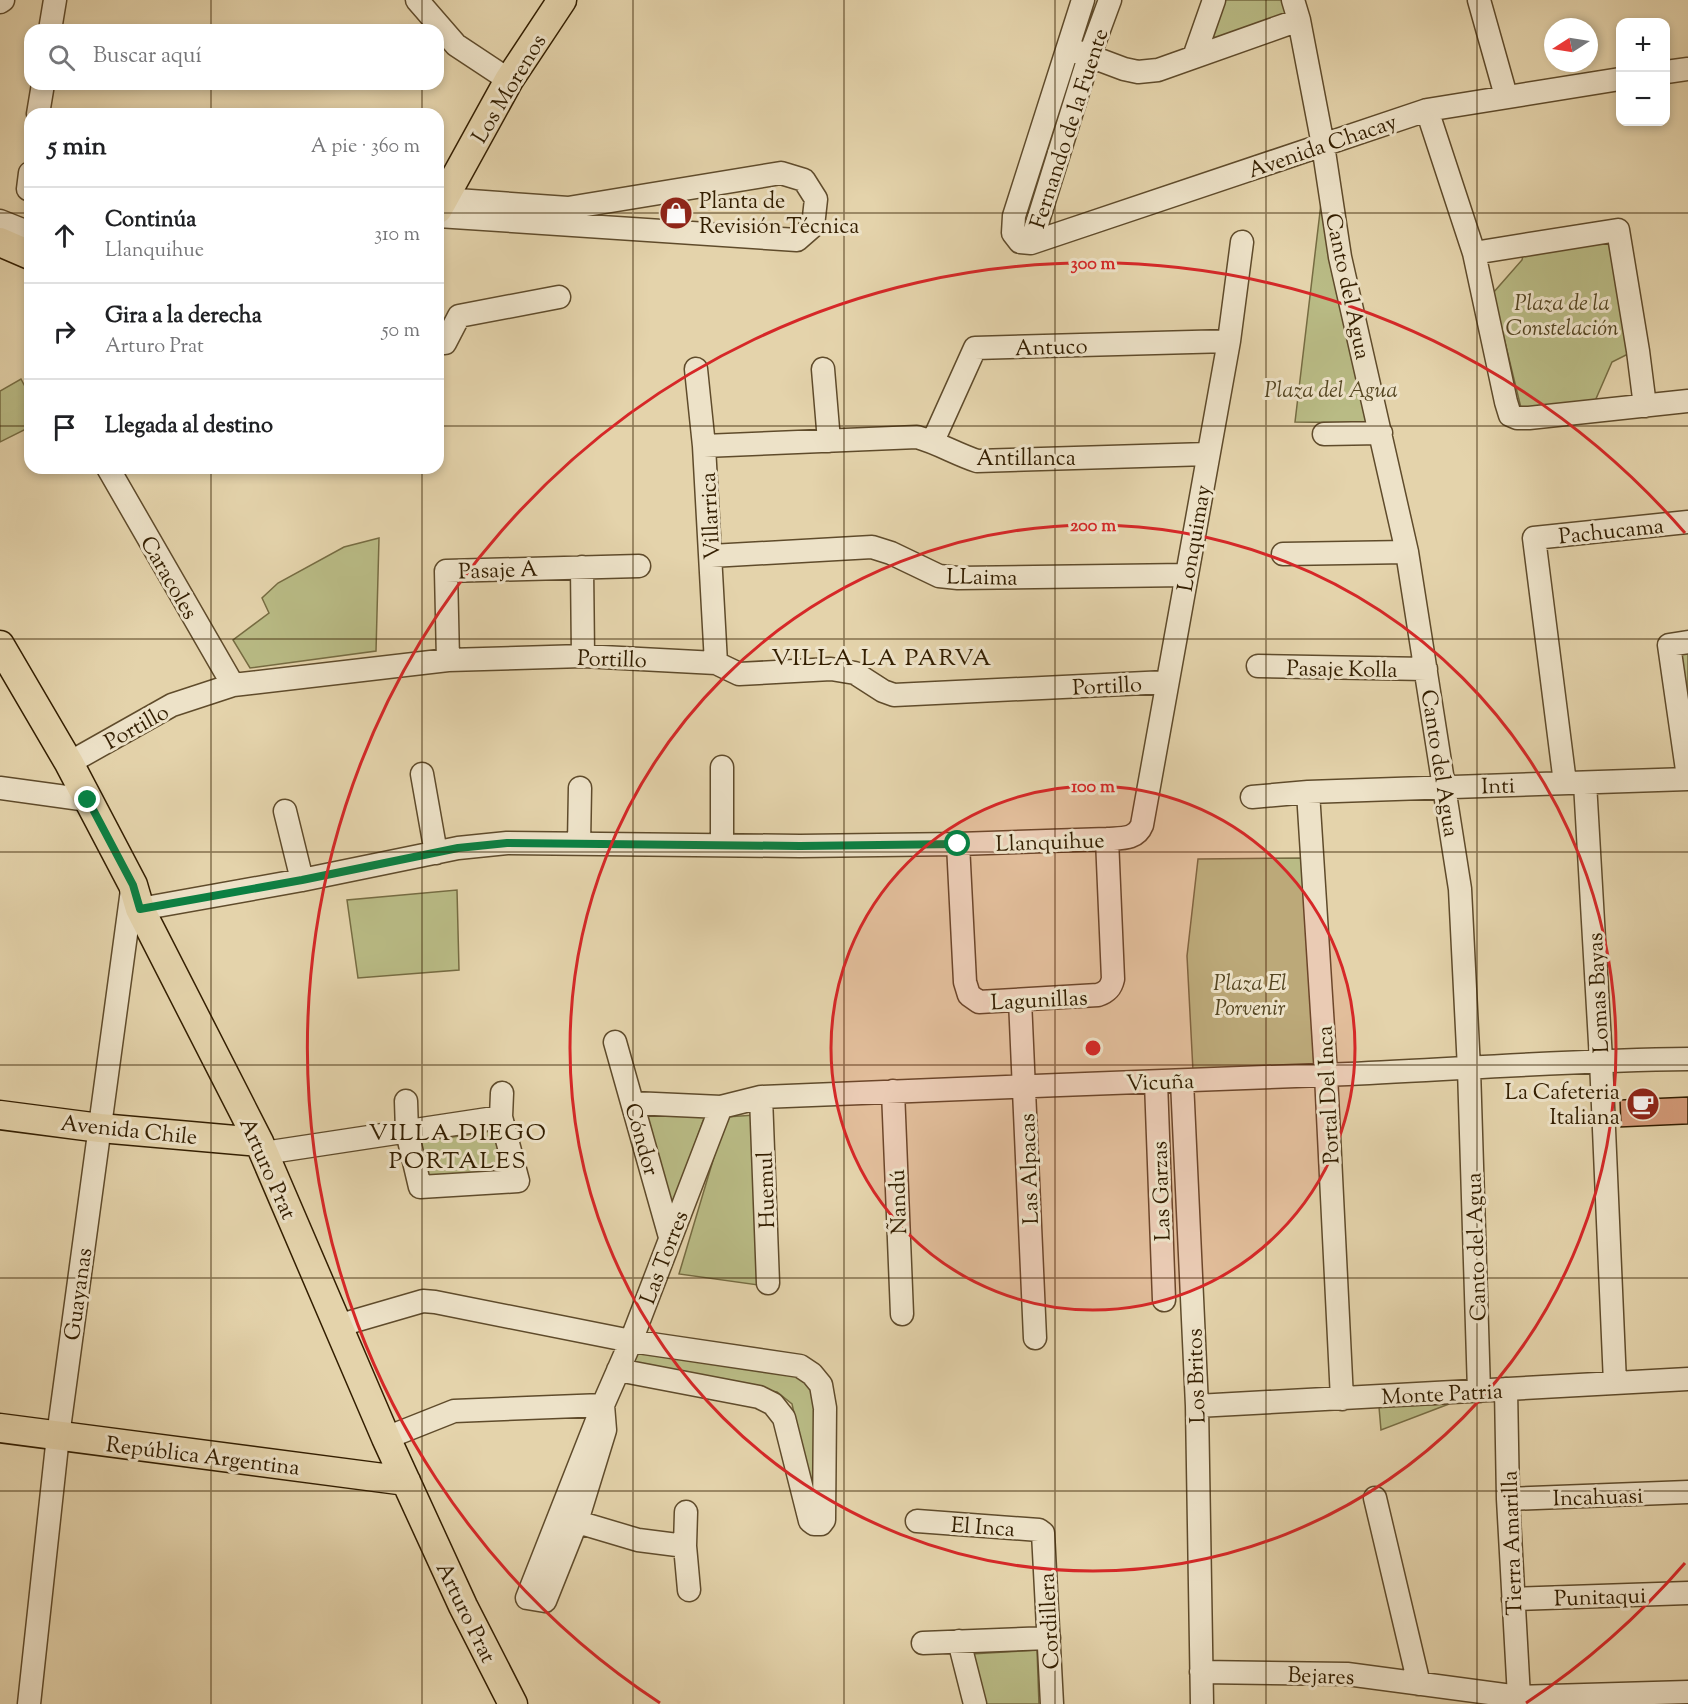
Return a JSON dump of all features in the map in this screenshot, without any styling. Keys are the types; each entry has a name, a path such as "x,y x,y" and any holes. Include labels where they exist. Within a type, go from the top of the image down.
{"main road":[{"name":"Los Morenos","path":"444,201 509,81 562,0"},
{"name":"Arturo Prat","path":"0,645 69,763 261,1147 386,1438 463,1606 513,1704"},
{"name":"Avenida Chile","path":"0,1115 261,1147"},
{"name":"República Argentina","path":"0,1428 406,1481"}],"street":[{"path":"51,24 55,0"},
{"path":"417,0 438,24"},
{"name":"Fernando de la Fuente","path":"1083,0 1014,216 1013,233 1020,242 1030,243 1089,57 1110,0"},
{"path":"1194,57 1214,0"},
{"path":"1479,0 1506,96"},
{"path":"1068,48 1124,69 1138,72 1158,70 1194,57 1296,10"},
{"name":"Canto del Agua","path":"1296,10 1323,145 1340,257 1407,552 1460,889 1479,1391"},
{"path":"444,31 456,45 509,81"},
{"path":"1670,71 1688,69"},
{"name":"Avenida Chacay","path":"1030,243 1427,110 1616,80"},
{"path":"39,108 42,90"},
{"path":"1427,110 1474,253 1510,415 1516,418 1529,418 1688,401"},
{"path":"444,208 568,208 782,173 804,180 816,199 813,226 797,240 444,208"},
{"path":"1474,253 1618,230 1638,351 1644,405"},
{"name":"Lonquimay","path":"1137,833 1142,825 1229,341 1242,242"},
{"path":"444,343 459,316 559,297"},
{"name":"Antuco","path":"933,441 975,348 1229,341"},
{"name":"Villarrica","path":"696,369 704,446 716,663"},
{"path":"823,369 829,441"},
{"path":"1324,434 1381,433"},
{"name":"Antillanca","path":"704,446 917,438 933,441 977,461 1208,454"},
{"name":"Caracoles","path":"111,474 233,686"},
{"name":"Pachucama","path":"1534,538 1688,522"},
{"name":"Lomas Bayas","path":"1534,538 1575,783 1600,1060 1615,1383"},
{"name":"LLaima","path":"711,556 872,548 891,553 939,576 958,578 1187,575"},
{"path":"1283,554 1407,552"},
{"name":"Pasaje A","path":"448,660 446,571 639,566"},
{"path":"582,567 583,656"},
{"path":"1688,642 1669,645 1688,778"},
{"name":"Portillo","path":"69,763 172,705 233,686 448,660 583,656 716,663 739,674 831,669 855,673 894,695 1166,682"},
{"name":"Pasaje Kolla","path":"1258,666 1426,669"},
{"path":"722,767 722,845"},
{"path":"423,774 436,853"},
{"name":"Inti","path":"1252,797 1308,792 1688,778"},
{"path":"0,788 88,800"},
{"path":"579,843 580,788"},
{"name":"Portal Del Inca","path":"1308,792 1326,1074 1342,1399"},
{"path":"285,811 302,880"},
{"name":"Llanquihue","path":"137,897 302,880 458,848 507,843 800,846 958,844 1107,839 1129,837 1137,833"},
{"name":"Lagunillas","path":"958,844 965,982 969,995 979,1002 1098,995 1112,986 1107,839"},
{"name":"Guayanas","path":"30,1704 58,1436 100,1128 137,897"},
{"name":"Las Alpacas","path":"1020,1000 1035,1338"},
{"name":"Cóndor","path":"615,1042 670,1237"},
{"name":"Vicuña","path":"633,1103 721,1107 761,1097 1468,1069 1600,1060 1688,1059"},
{"name":"Los Britos","path":"1182,1081 1197,1406 1201,1672"},
{"name":"Las Garzas","path":"1156,1082 1164,1300"},
{"name":"Ñandú","path":"893,1091 902,1314"},
{"path":"406,1101 407,1132 420,1187 518,1181 501,1117 502,1093"},
{"name":"Huemul","path":"761,1097 768,1283"},
{"name":"Las Torres","path":"536,1600 568,1519 603,1405 631,1341 721,1107"},
{"path":"261,1147 407,1132 501,1117"},
{"path":"337,1326 423,1301 435,1302 631,1341 800,1366 812,1374 821,1385 825,1408 824,1520 817,1525 810,1521 784,1418 773,1404 759,1397 618,1370"},
{"name":"Monte Patria","path":"1197,1406 1688,1379"},
{"name":"Tierra Amarilla","path":"1506,1389 1508,1498 1519,1697"},
{"path":"386,1438 454,1410 603,1405"},
{"name":"Incahuasi","path":"1508,1498 1688,1492"},
{"path":"1375,1498 1419,1684"},
{"path":"686,1512 685,1546 689,1590"},
{"path":"568,1519 638,1540 685,1546"},
{"name":"El Inca","path":"917,1521 1039,1530 1044,1538"},
{"name":"Cordillera","path":"1044,1538 1052,1704"},
{"name":"Punitaqui","path":"1513,1599 1688,1593"},
{"path":"923,1643 1049,1638"},
{"path":"958,1641 975,1704"},
{"path":"1201,1672 1202,1704"},
{"name":"Bejares","path":"1201,1672 1347,1674 1519,1697 1688,1692"}],"green space":[{"path":"1219,0 1287,0 1292,18 1201,51"},
{"name":"Plaza del Agua","path":"1322,195 1371,423 1295,422"},
{"name":"Plaza de la Constelación","path":"1615,237 1630,353 1612,362 1595,401 1521,408 1493,293 1522,260 1524,251"},
{"path":"21,379 24,385 24,430 0,442 0,391"},
{"path":"379,538 376,651 250,668 233,640 269,613 262,598 278,583 344,547"},
{"path":"1688,652 1688,709 1680,653"},
{"name":"Plaza El Porvenir","path":"1303,858 1314,1065 1193,1071 1187,956 1198,859"},
{"path":"457,890 459,970 358,978 347,900"},
{"path":"707,1110 671,1211 641,1114"},
{"path":"755,1115 758,1285 679,1274 726,1117"},
{"path":"498,1130 510,1177 426,1180 420,1142"},
{"path":"633,1347 797,1375 808,1384 816,1405 815,1506 792,1404 777,1392 630,1367"},
{"path":"1449,1404 1381,1430 1379,1407"},
{"path":"1037,1650 1039,1704 983,1704 971,1654"}],"building":[{"path":"1688,1097 1688,1124 1621,1127 1620,1100"}],"place":[{"name":"Planta de Revisión Técnica","path":"676,213"},
{"name":"La Cafeteria Italiana","path":"1643,1104"}],"district":[{"name":"VILLA LA PARVA","path":"882,657"},
{"name":"VILLA DIEGO PORTALES","path":"458,1146"}],"route":[{"path":"88,800 133,885 140,909 302,880 458,848 507,843 800,846 958,844"}]}
